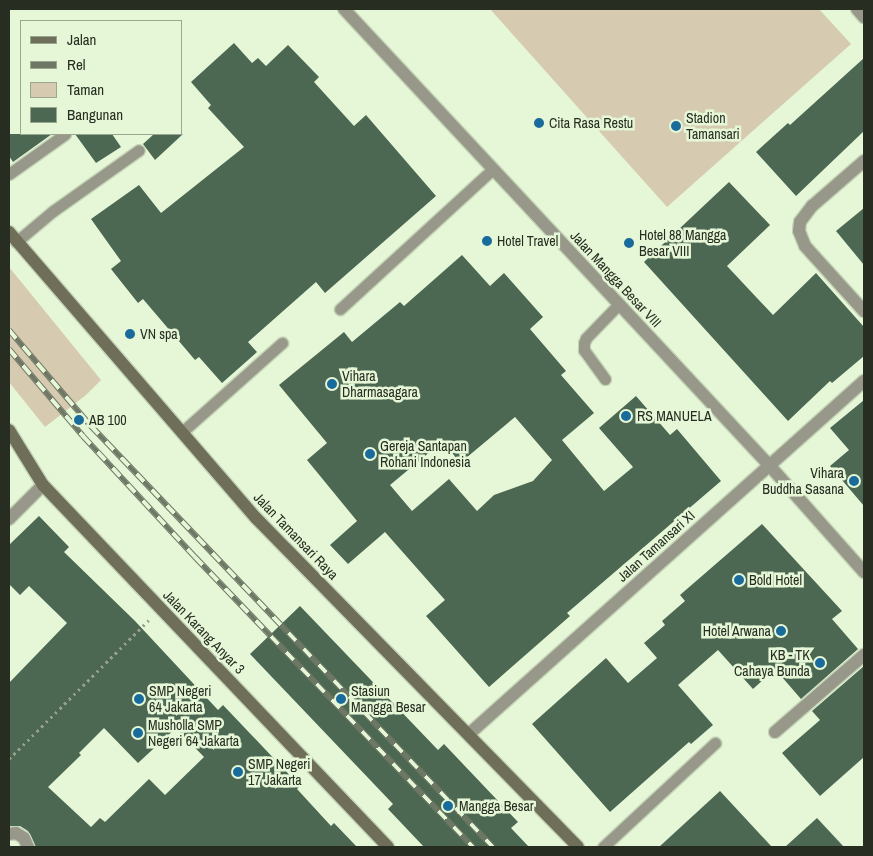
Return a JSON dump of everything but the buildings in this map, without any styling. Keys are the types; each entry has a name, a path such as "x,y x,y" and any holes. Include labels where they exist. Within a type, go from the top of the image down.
{"street":[{"name":"Jalan Mangga Besar VIII","path":"344,9 769,465 864,572"},
{"path":"857,9 864,17"},
{"path":"864,161 812,206 800,222 798,231 805,246 864,311"},
{"name":"Jalan Tamansari Raya","path":"12,237 256,518 470,734 578,847"},
{"name":"Jalan Tamansari XI","path":"470,734 864,381"},
{"name":"Jalan Karang Anyar 3","path":"9,430 43,485 388,847"},
{"path":"9,519 43,485"},
{"path":"775,732 864,655"},
{"path":"9,834 16,832 24,838 28,847"}],"lane":[{"path":"9,174 64,135"},
{"path":"12,237 53,211 139,150"},
{"path":"340,309 493,169"},
{"path":"605,379 584,350 584,343 586,338 619,304"},
{"path":"182,432 282,343"},
{"path":"603,847 716,743"}],"path":[{"path":"9,759 160,608"}],"green space":[{"name":"Stadion Tamansari","path":"490,9 819,9 851,44 667,207"},
{"path":"9,267 101,380 86,395 45,427 9,382"}],"railway":[{"path":"9,330 91,426 493,847"},
{"path":"9,349 83,436 195,557 473,847"}],"place":[{"name":"Cita Rasa Restu","path":"539,123"},
{"name":"Stadion Tamansari","path":"676,126"},
{"name":"Hotel Travel","path":"487,241"},
{"name":"Hotel 88 Mangga Besar VIII","path":"629,243"},
{"name":"VN spa","path":"130,334"},
{"name":"Vihara Dharmasagara","path":"332,384"},
{"name":"RS MANUELA","path":"626,416"},
{"name":"AB 100","path":"79,420"},
{"name":"Gereja Santapan Rohani Indonesia","path":"370,454"},
{"name":"Vihara Buddha Sasana","path":"854,481"},
{"name":"Bold Hotel","path":"739,580"},
{"name":"Hotel Arwana","path":"781,631"},
{"name":"KB - TK Cahaya Bunda","path":"820,663"},
{"name":"SMP Negeri 64 Jakarta","path":"139,699"},
{"name":"Stasiun Mangga Besar","path":"341,699"},
{"name":"Musholla SMP Negeri 64 Jakarta","path":"138,733"},
{"name":"SMP Negeri 17 Jakarta","path":"238,772"},
{"name":"Mangga Besar","path":"448,806"}]}
